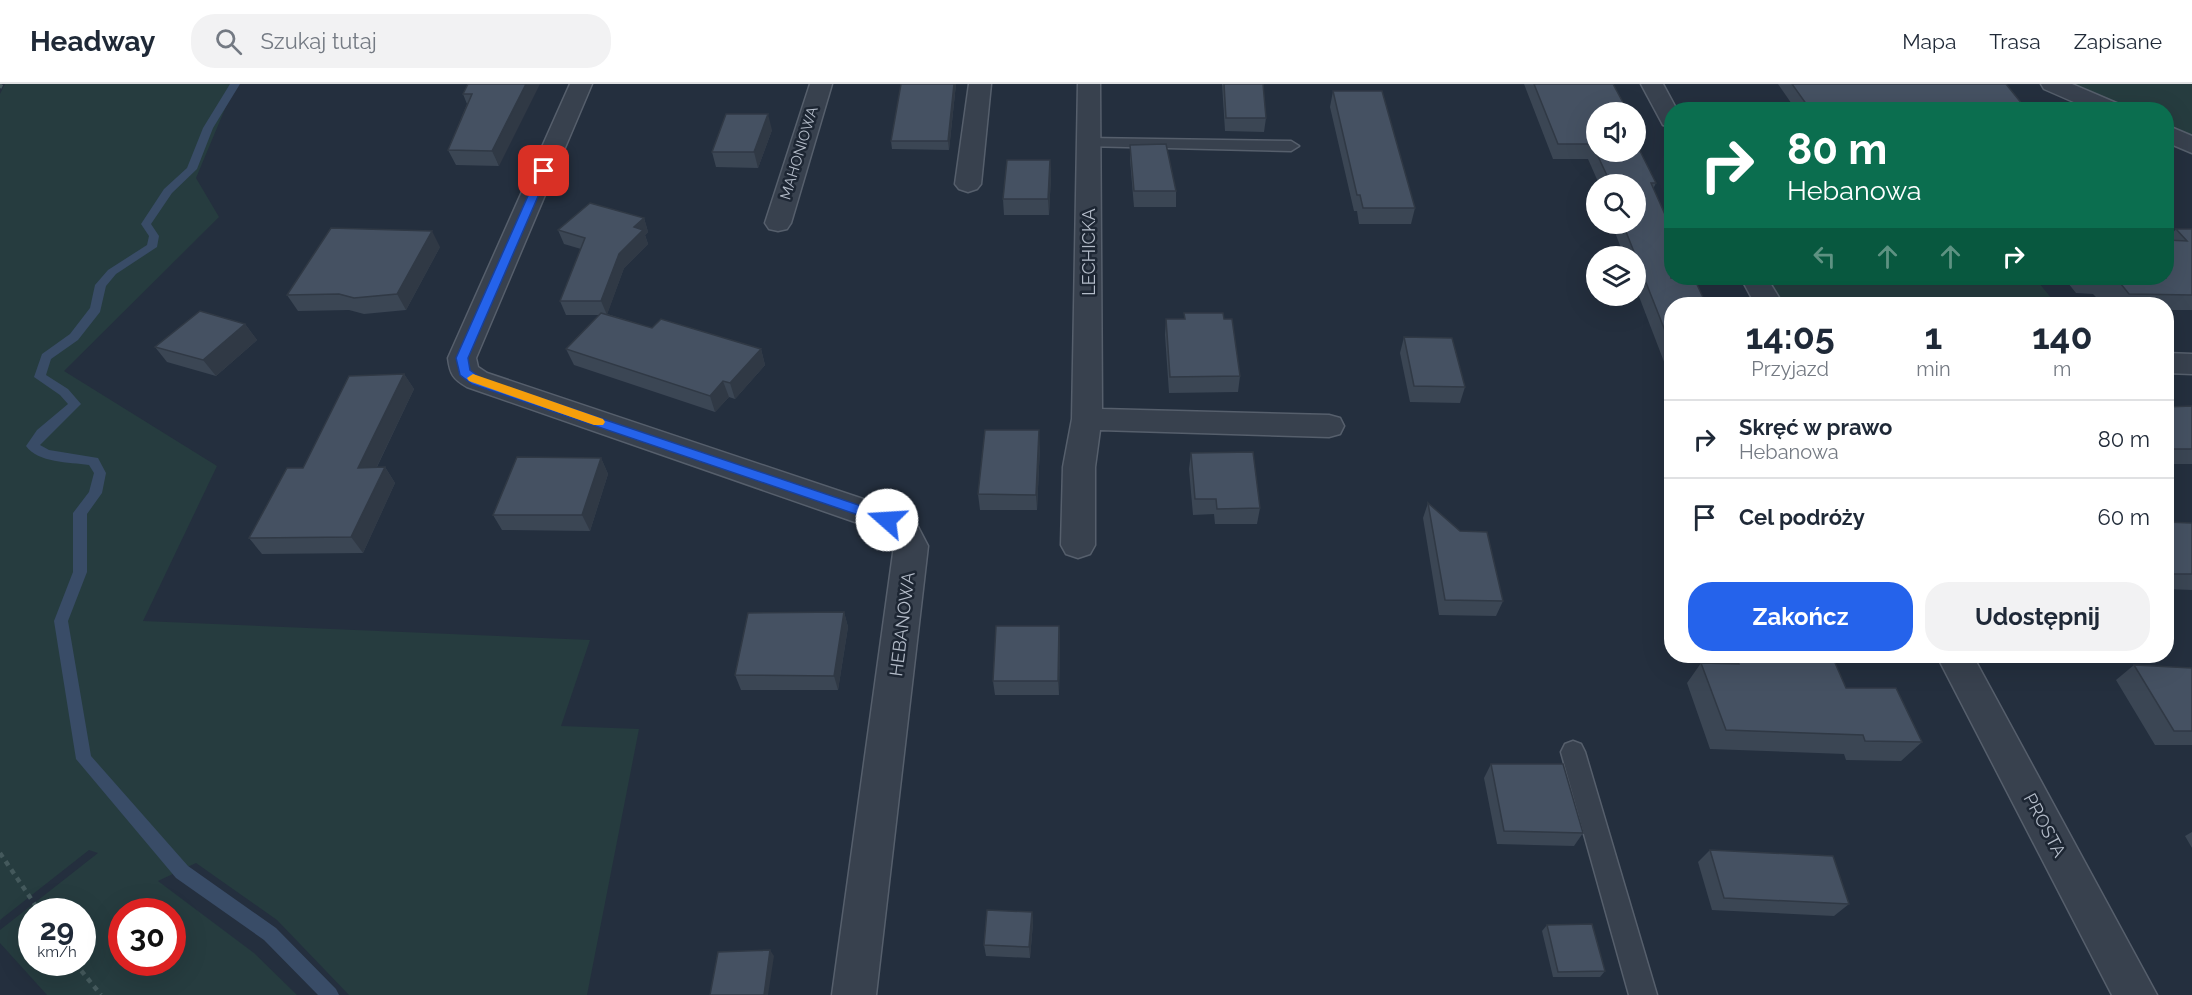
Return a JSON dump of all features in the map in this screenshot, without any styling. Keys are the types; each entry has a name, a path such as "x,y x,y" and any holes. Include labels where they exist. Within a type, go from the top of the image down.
{"street":[{"name":"HEBANOWA","path":"582,84 462,358 464,372 477,381 887,520 903,530 912,546 855,995"},
{"name":"MAHONIOWA","path":"778,223 820,84"},
{"path":"969,184 980,84"},
{"name":"LECHICKA","path":"1078,545 1079,468 1087,419 1089,84"},
{"path":"1652,84 1664,107"},
{"path":"2052,84 2094,102"},
{"path":"2174,136 2192,146"},
{"path":"2174,363 2192,364"},
{"path":"1087,419 1329,426"},
{"name":"PROSTA","path":"1959,663 2135,995"}],"lane":[{"path":"1089,143 1291,146"},
{"path":"1573,752 1643,995"}],"path":[{"path":"0,88 2,84"},
{"path":"0,853 31,898"},
{"path":"86,976 101,995"}],"green space":[{"path":"5,84 238,84 227,104 196,178 219,217 64,371 217,466 143,621 590,640 561,726 639,729 587,995 349,995 277,920 196,863 158,881 181,898 108,898 108,976 186,976 186,902 254,953 297,995 47,995 30,976 96,976 96,898 41,898 98,853 89,850 28,898 18,898 18,906 0,920 0,94"},
{"path":"2061,84 2192,84 2192,141 2174,131 2174,102 2106,102"},
{"path":"1770,285 2041,285 2050,297 1776,297"},
{"path":"18,916 18,963 0,943 0,930"}],"building":[{"path":"468,84 526,84 492,151 448,150 472,94 463,94"},
{"path":"901,84 954,84 948,141 891,141"},
{"path":"1224,84 1263,84 1266,118 1226,118"},
{"path":"1534,84 1613,84 1623,102 1586,102 1586,144 1558,144"},
{"path":"1792,84 2006,84 2021,102 1805,102"},
{"path":"1333,91 1382,91 1415,208 1363,208 1360,195 1357,195"},
{"path":"726,114 768,114 754,152 712,152"},
{"path":"1166,144 1176,191 1134,191 1130,145"},
{"path":"1007,160 1050,160 1048,199 1003,199"},
{"path":"1601,162 1646,162 1656,183 1651,183 1664,212 1664,285 1697,285 1703,297 1664,297 1664,328 1646,282 1646,246 1632,246 1627,234 1646,234 1646,174 1606,174"},
{"path":"590,203 644,218 634,227 643,230 619,254 601,301 560,301 585,238 558,230"},
{"path":"331,228 432,231 397,294 354,298 339,294 287,295"},
{"path":"2176,229 2192,229 2192,295 2129,294 2122,285 2174,285 2174,240 2187,241"},
{"path":"200,311 245,324 203,360 155,347"},
{"path":"601,313 652,328 661,319 761,349 730,383 723,381 710,396 566,349"},
{"path":"1184,313 1223,313 1224,319 1232,319 1240,376 1170,377 1166,319 1185,319"},
{"path":"1404,337 1452,338 1465,387 1414,386"},
{"path":"404,374 358,468 385,467 351,537 249,538 287,468 303,468 349,376"},
{"path":"2192,406 2192,449 2174,449 2174,407"},
{"path":"985,430 1039,430 1036,495 978,494"},
{"path":"1253,452 1260,508 1217,509 1216,499 1195,499 1191,453"},
{"path":"517,457 601,458 582,515 493,515"},
{"path":"1428,503 1460,531 1487,532 1503,601 1445,600"},
{"path":"2174,522 2192,524 2192,574 2174,574"},
{"path":"844,612 834,676 735,675 748,613"},
{"path":"996,626 1059,626 1058,681 993,681"},
{"path":"1701,663 1835,663 1846,688 1896,688 1922,742 1865,741 1863,735 1726,730"},
{"path":"2134,665 2192,668 2192,731 2174,731"},
{"path":"1491,764 1563,764 1583,833 1504,831"},
{"path":"1710,850 1833,856 1849,904 1724,898"},
{"path":"987,910 1032,912 1029,947 984,945"},
{"path":"1592,924 1605,971 1558,972 1547,925"},
{"path":"770,950 764,995 710,995 718,952"}],"waterway":[{"path":"235,84 208,128 192,169 168,191 146,224 154,236 152,247 112,272 101,285 96,309 74,337 46,357 40,377 64,392 75,404 36,439 32,446 46,454 93,461 100,473 95,493 80,513 80,572 61,621 84,759 182,872 270,934 330,995"}],"slow traffic":[{"path":"473,378 599,422"}],"route":[{"path":"544,171 462,358 464,372 477,381 887,520"}]}
